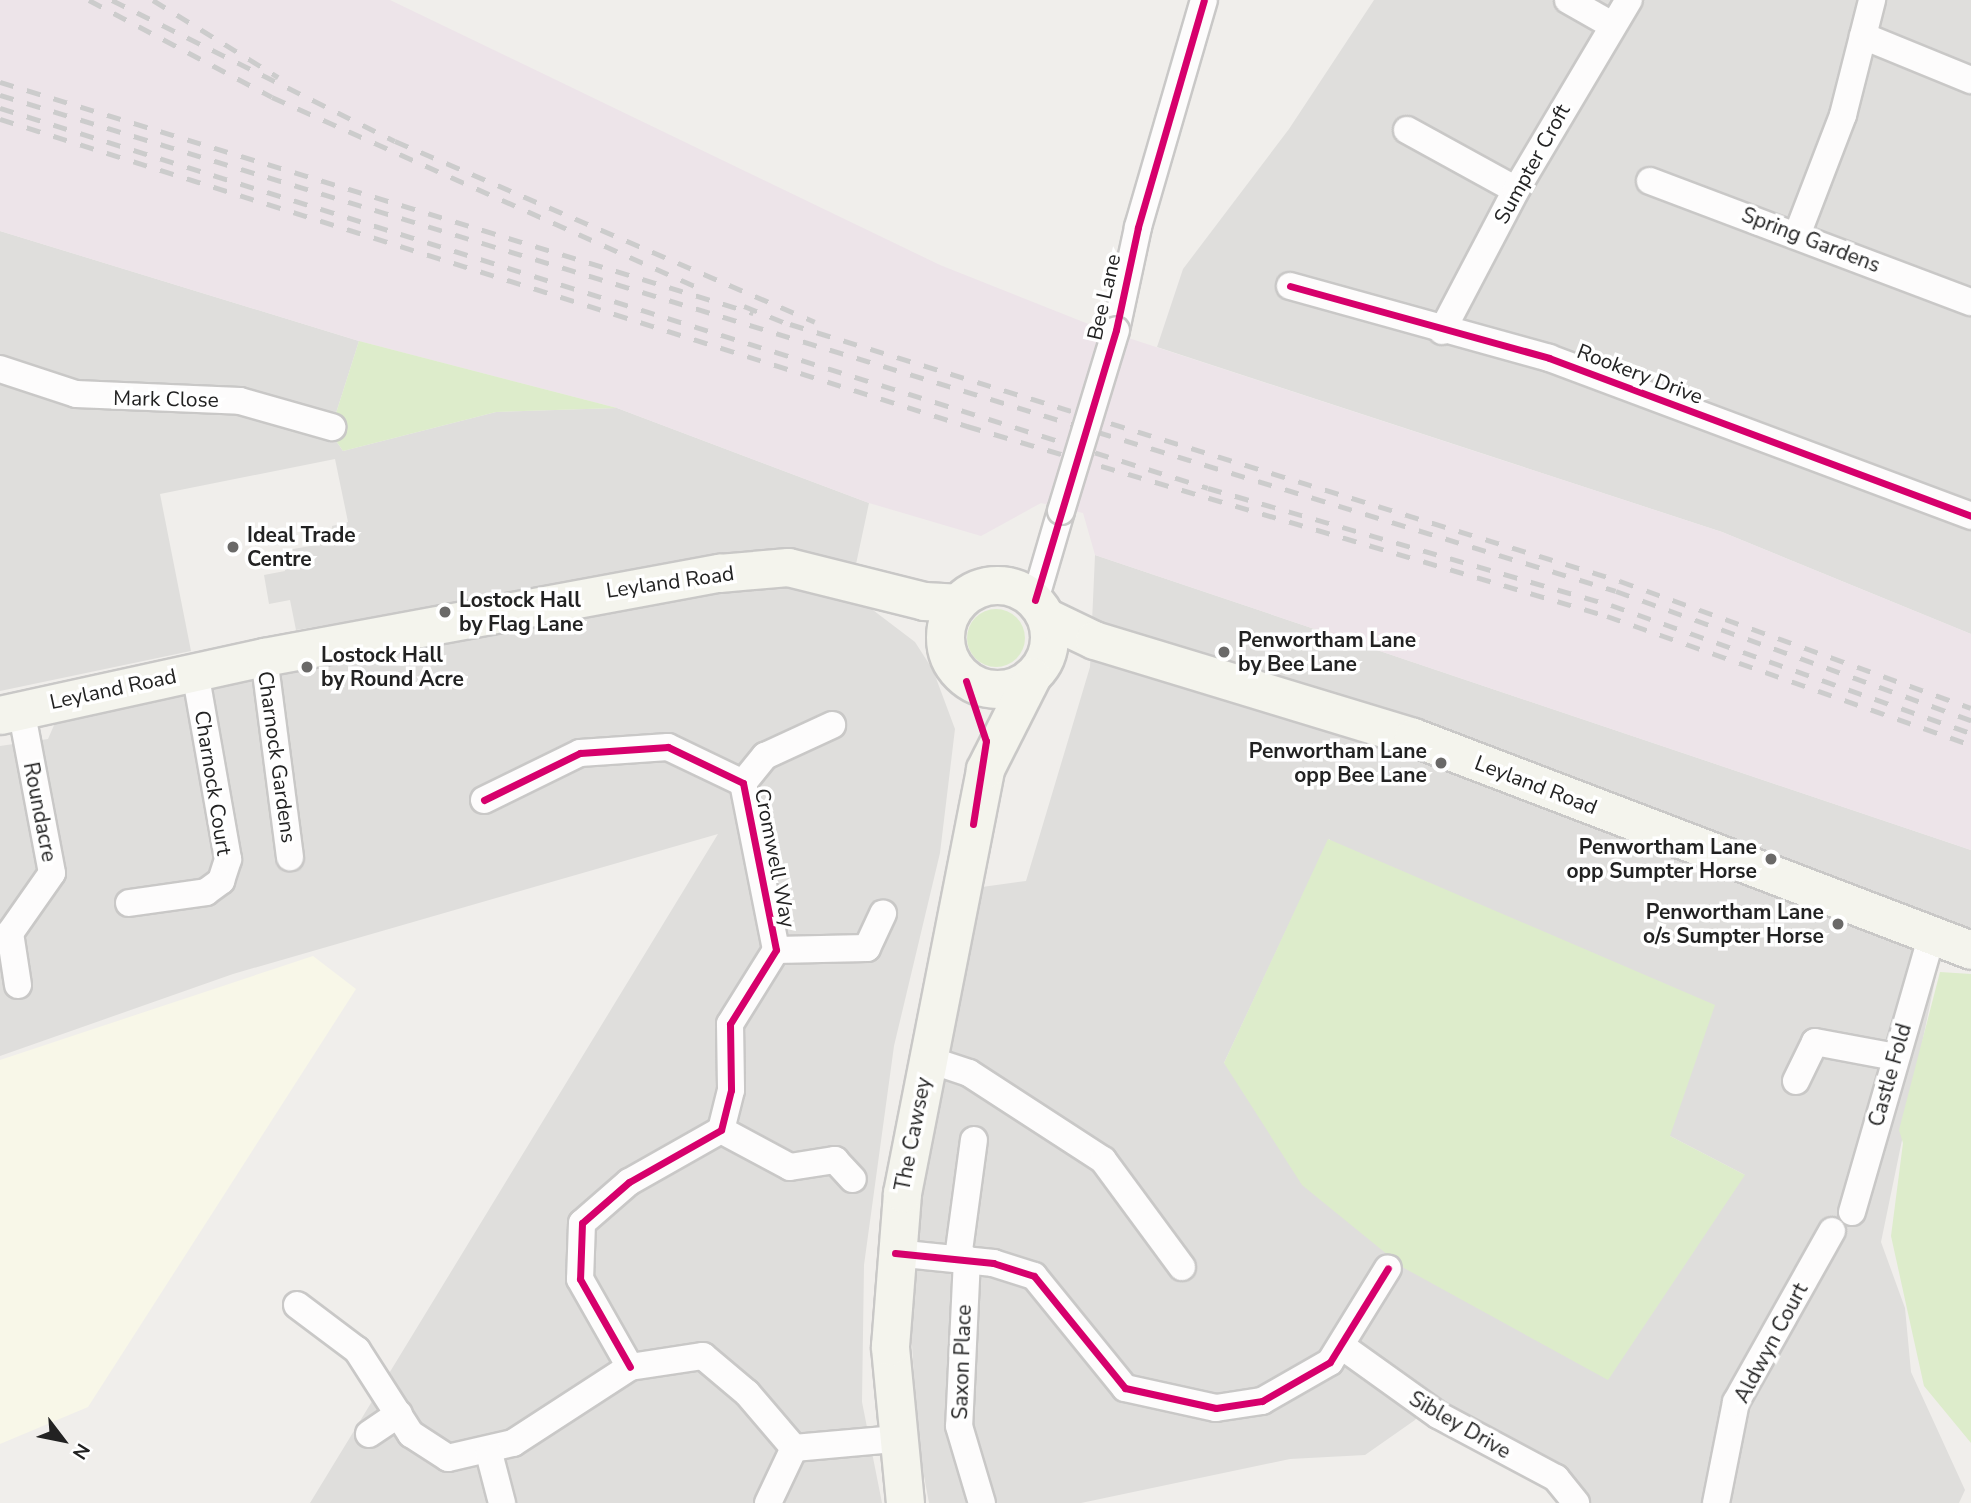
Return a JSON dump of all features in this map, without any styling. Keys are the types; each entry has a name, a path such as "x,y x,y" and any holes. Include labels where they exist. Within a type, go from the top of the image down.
{"main road":[{"name":"Leyland Road","path":"5,719 264,657 719,573 788,567 957,603"},
{"path":"886,590 945,648 966,681 1000,690 1040,636 1006,586 988,585 957,603 945,648"},
{"name":"Leyland Road","path":"1040,636 1094,640 1413,737 1931,939 1971,950"},
{"name":"The Cawsey","path":"905,1503 894,1439 890,1346 895,1253 928,1059 985,769 1040,636"},
{"name":"The Cawsey","path":"966,681 982,712 985,769"}],"street":[{"name":"Bee Lane","path":"1040,636 1061,511 1116,330 1138,227 1204,0"},
{"path":"1568,0 1612,24"},
{"name":"Sumpter Croft","path":"1442,331 1516,190 1612,24 1629,0"},
{"path":"1797,235 1843,115 1872,0"},
{"path":"1863,36 1971,80"},
{"path":"1407,130 1516,190"},
{"name":"Spring Gardens","path":"1650,180 1971,302"},
{"name":"Rookery Drive","path":"1290,286 1442,331 1549,358 1971,516"},
{"name":"Mark Close","path":"0,369 76,394 240,401 332,427"},
{"name":"Charnock Gardens","path":"264,657 290,857"},
{"name":"Charnock Court","path":"128,903 206,892 220,881 228,859 195,672"},
{"name":"Roundacre","path":"5,719 52,873 10,933 19,985"},
{"name":"Cromwell Way","path":"743,783 765,756 832,725"},
{"name":"Cromwell Way","path":"484,800 580,753 668,747 743,783"},
{"name":"Cromwell Way","path":"721,1130 731,1090 730,1024 776,950 743,783"},
{"name":"Cromwell Way","path":"776,950 867,948 883,913"},
{"name":"Castle Fold","path":"1852,1212 1931,939"},
{"path":"1796,1080 1815,1042 1895,1057"},
{"path":"928,1059 969,1073 1103,1160 1181,1266"},
{"path":"630,1367 580,1279 582,1223 629,1182 721,1130 790,1167 835,1160 853,1180"},
{"name":"Saxon Place","path":"974,1140 963,1259 959,1426 982,1503"},
{"name":"Aldwyn Court","path":"1716,1503 1736,1402 1832,1231"},
{"path":"895,1253 963,1259 1034,1276 1099,1363 1125,1388 1167,1401 1216,1408 1262,1401 1300,1384 1343,1347 1388,1268"},
{"path":"297,1305 356,1350 411,1434 447,1458 489,1453 630,1367 703,1356 747,1393 794,1448"},
{"name":"Sibley Drive","path":"1343,1347 1438,1415 1556,1478 1576,1503"},
{"path":"369,1434 399,1414"},
{"path":"794,1448 894,1439"},
{"path":"768,1503 794,1448"},
{"path":"489,1453 502,1503"}],"shaded area":[{"path":"0,0 390,0 940,265 1101,329 1722,532 1971,634 1971,850 1095,555 1083,513 1041,503 981,536 869,503 617,408 359,341 0,231"},
{"path":"1374,0 1971,0 1971,634 1722,532 1157,347 1183,269 1289,129"},
{"path":"0,231 359,341 330,432 343,451 496,412 617,408 869,503 855,569 731,558 296,630 290,600 269,604 264,575 285,571 282,551 333,542 332,526 348,522 335,459 160,494 191,651 0,691"},
{"path":"1095,555 1971,850 1971,963 1939,961 1881,1242 1905,1308 1911,1372 1965,1490 1959,1503 1591,1503 1568,1469 1432,1396 1415,1420 1365,1455 1290,1459 1081,1503 929,1503 918,1444 908,1279 922,1173 982,887 1026,881 1090,667","holes":["1329,839 1670,1136 1745,1175 1224,1063"]},
{"path":"757,581 865,604 915,642 933,670 955,729 940,853 894,1046 864,1265 862,1402 882,1503 310,1503 718,834 233,974 0,1056 0,746 48,739 58,716 149,694"},
{"path":"313,956 356,989 88,1407 0,1444 0,1060"}],"green space":[{"path":"359,341 617,408 496,412 343,451 330,432"},
{"path":"990,609 1002,609 1017,617 1025,632 1025,644 1017,659 1002,667 990,667 975,659 967,644 967,632 975,617"},
{"path":"1328,839 1715,1005 1670,1136 1745,1175 1608,1380 1404,1268 1302,1185 1224,1063"},
{"path":"1940,972 1971,974 1971,1443 1924,1386 1891,1236 1903,1143 1899,1130"}],"railway":[{"path":"89,0 272,97 702,289"},
{"path":"112,0 395,141 815,322"},
{"path":"153,0 278,77"},
{"path":"0,82 753,313"},
{"path":"0,95 1616,591 1971,720"},
{"path":"0,108 1208,488 1611,605 1971,733"},
{"path":"0,119 967,426 1607,616 1971,745"},
{"path":"744,306 793,326"},
{"path":"790,324 1620,581 1971,708"}],"cycle path":[{"path":"1035,600 1116,330 1138,227 1204,0"},
{"path":"1290,286 1549,358 1971,516"},
{"path":"966,681 986,741 973,824"},
{"path":"484,800 580,753 668,747 743,783 776,950 730,1024 731,1090 721,1130 629,1182 582,1223 580,1279 630,1367"},
{"path":"895,1253 993,1263 1034,1276 1125,1388 1216,1408 1262,1401 1330,1362 1388,1268"}],"place":[{"name":"Ideal Trade Centre","path":"233,547"},
{"name":"Lostock Hall by Flag Lane","path":"445,612"},
{"name":"Penwortham Lane by Bee Lane","path":"1224,652"},
{"name":"Lostock Hall by Round Acre","path":"307,667"},
{"name":"Penwortham Lane opp Bee Lane","path":"1441,763"},
{"name":"Penwortham Lane opp Sumpter Horse","path":"1771,859"},
{"name":"Penwortham Lane o/s Sumpter Horse","path":"1838,924"}]}
